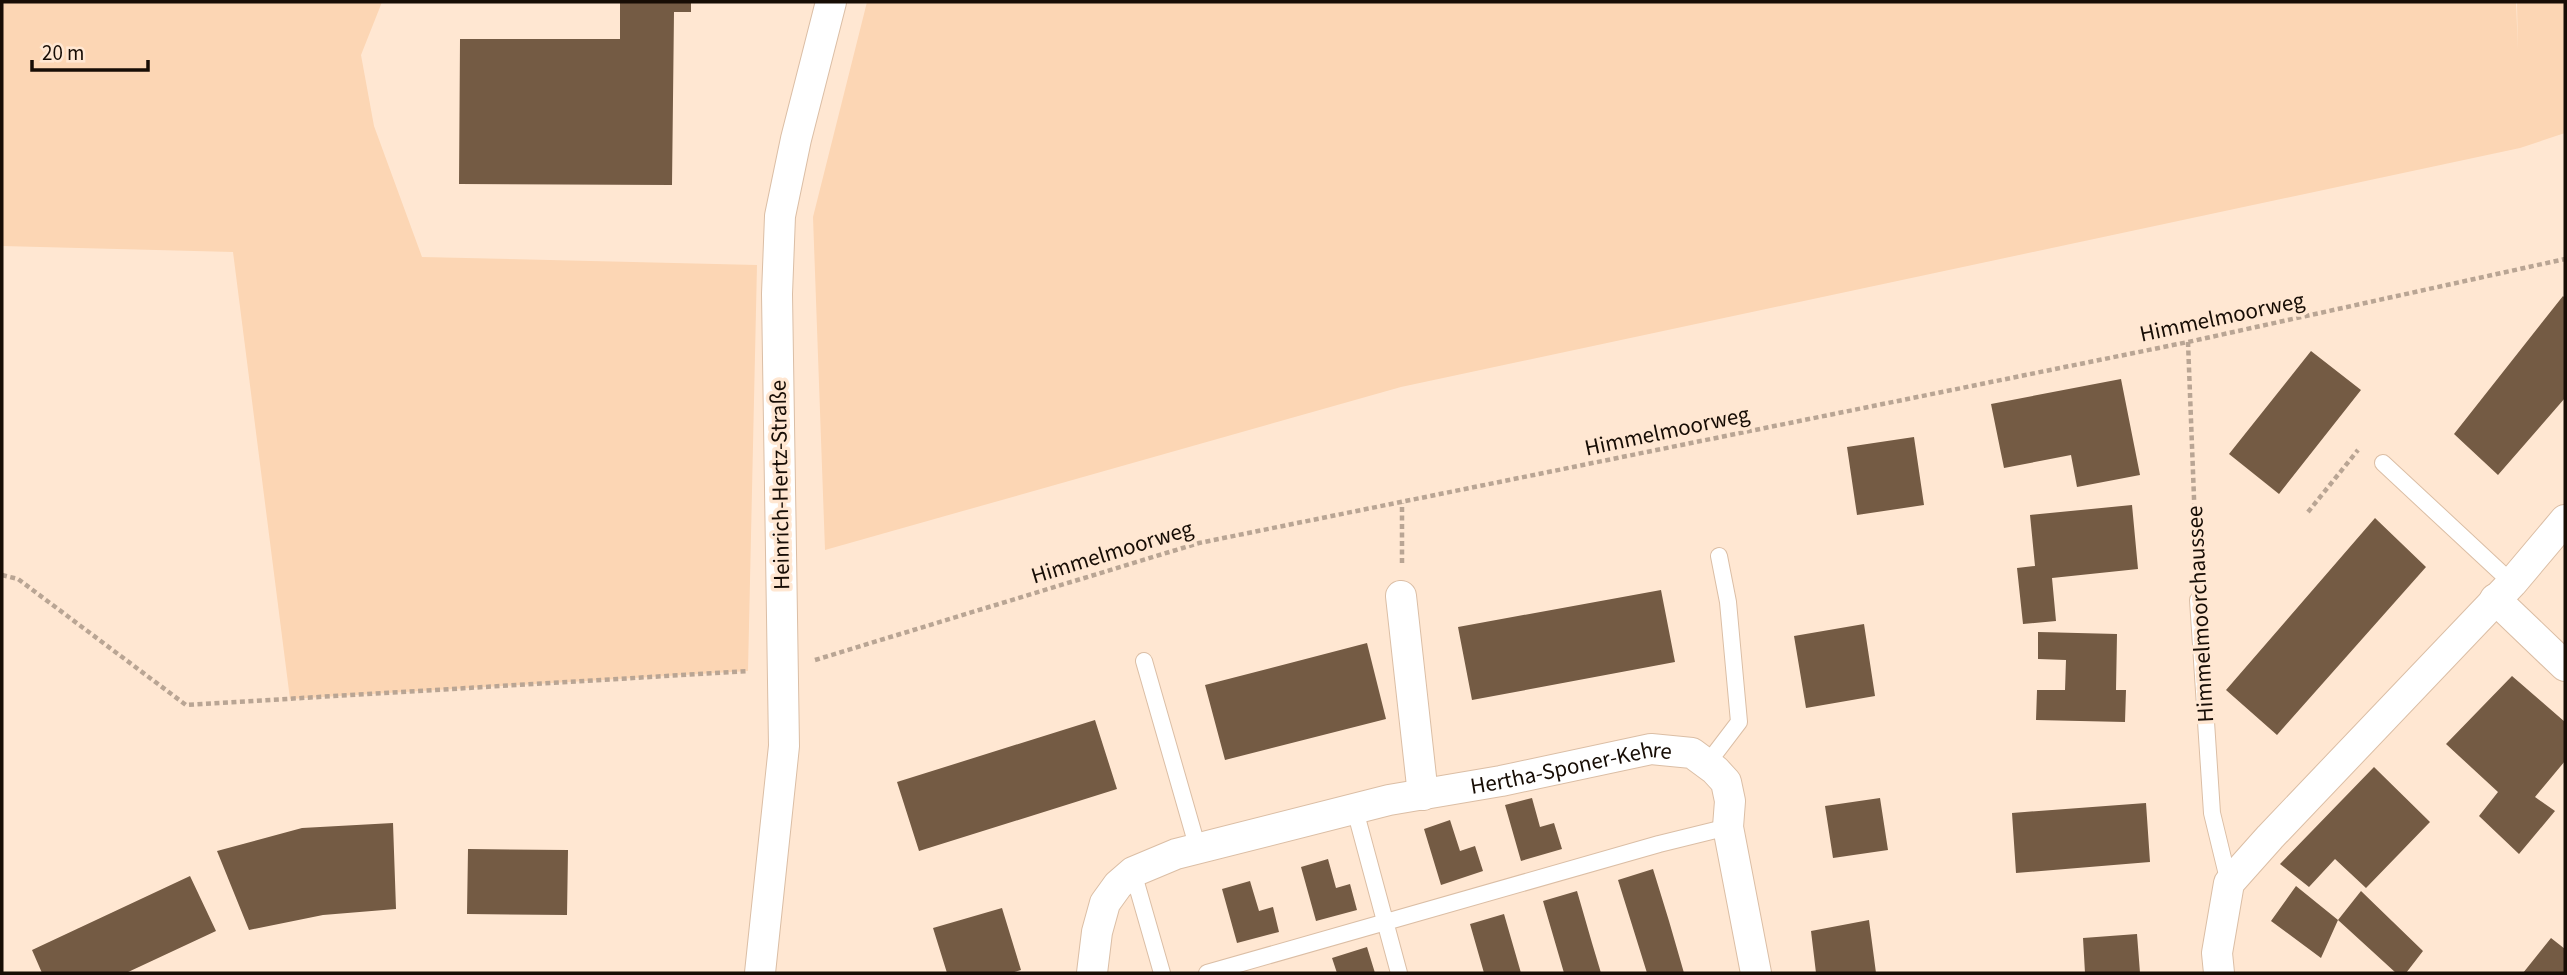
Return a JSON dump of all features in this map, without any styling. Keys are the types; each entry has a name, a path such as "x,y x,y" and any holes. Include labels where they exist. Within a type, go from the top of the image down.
{"street":[{"name":"Heinrich-Hertz-Straße","path":"760,973 784,746 776,294 780,216 796,139 831,2"},
{"path":"2229,883 2503,591 2565,520"},
{"path":"2503,591 2565,666"},
{"path":"1401,596 1423,794"},
{"name":"Hertha-Sponer-Kehre","path":"1092,973 1097,932 1105,902 1133,872 1176,854 1423,794 1651,749 1692,753 1726,782 1730,801 1728,827 1756,973"},
{"name":"Himmelmoorchaussee","path":"2220,973 2217,953 2229,883"}],"lane":[{"path":"2383,463 2503,591"},
{"path":"1707,764 1739,722 1728,601 1718,556"},
{"name":"Himmelmoorchaussee","path":"2198,600 2212,813 2229,883"},
{"path":"1144,661 1198,849"},
{"path":"1355,810 1399,973"},
{"path":"1207,973 1659,844 1728,827"},
{"path":"1133,872 1162,973"}],"path":[{"name":"Himmelmoorweg","path":"2,575 18,579 186,705 784,669 1199,543 2188,342 2565,259"},
{"name":"Himmelmoorchaussee","path":"2188,342 2198,600"},
{"path":"2308,512 2359,448"},
{"path":"1401,596 1402,503"}],"shaded area":[{"path":"2,2 382,2 361,55 374,126 422,257 757,265 748,671 290,699 233,252 2,246"},
{"path":"867,2 2516,2 2518,50 2517,2 2565,2 2565,133 2520,148 1401,387 825,550 813,217"}],"building":[{"path":"620,2 691,2 691,12 674,12 672,185 459,184 460,39 620,39"},
{"path":"2563,296 2565,398 2498,475 2454,434"},
{"path":"2311,351 2361,390 2279,494 2229,454"},
{"path":"2121,379 2140,475 2077,487 2071,455 2004,468 1991,404"},
{"path":"1914,437 1924,505 1857,515 1847,447"},
{"path":"2132,505 2138,569 2052,578 2056,621 2023,624 2017,568 2035,566 2030,515"},
{"path":"2375,518 2426,567 2277,735 2226,690"},
{"path":"1661,590 1675,662 1472,700 1458,627"},
{"path":"1864,624 1875,696 1806,708 1794,636"},
{"path":"2038,632 2117,634 2116,690 2126,690 2125,722 2036,720 2037,690 2065,690 2066,660 2038,659"},
{"path":"1367,643 1386,719 1225,760 1205,685"},
{"path":"2512,676 2565,722 2565,761 2535,797 2555,811 2519,854 2479,816 2498,792 2446,744"},
{"path":"1095,720 1117,789 919,851 897,782"},
{"path":"2374,767 2430,822 2366,888 2335,859 2309,887 2280,864"},
{"path":"1532,798 1540,827 1554,823 1562,849 1521,861 1505,805"},
{"path":"1880,798 1888,850 1833,858 1825,806"},
{"path":"2146,803 2150,862 2016,873 2012,813"},
{"path":"1450,820 1460,851 1475,846 1483,871 1441,885 1424,829"},
{"path":"393,823 396,909 323,915 249,930 217,851 302,828"},
{"path":"468,849 568,850 567,915 467,914"},
{"path":"1328,859 1336,888 1350,884 1357,910 1316,921 1301,867"},
{"path":"1653,869 1684,973 1647,973 1618,880"},
{"path":"190,876 216,931 126,973 42,973 32,950"},
{"path":"1250,881 1259,911 1273,907 1279,932 1237,943 1222,889"},
{"path":"2296,886 2338,920 2321,958 2271,921"},
{"path":"1577,891 1601,973 1564,973 1543,901"},
{"path":"2361,891 2423,951 2406,973 2396,973 2338,920"},
{"path":"1002,908 1021,970 1011,973 947,973 933,928"},
{"path":"1504,914 1521,973 1484,973 1470,924"},
{"path":"1869,920 1876,973 1816,973 1811,931"},
{"path":"2137,934 2140,973 2085,973 2083,938"},
{"path":"2551,938 2565,949 2565,973 2523,973"},
{"path":"1367,947 1375,973 1337,973 1332,958"}]}
